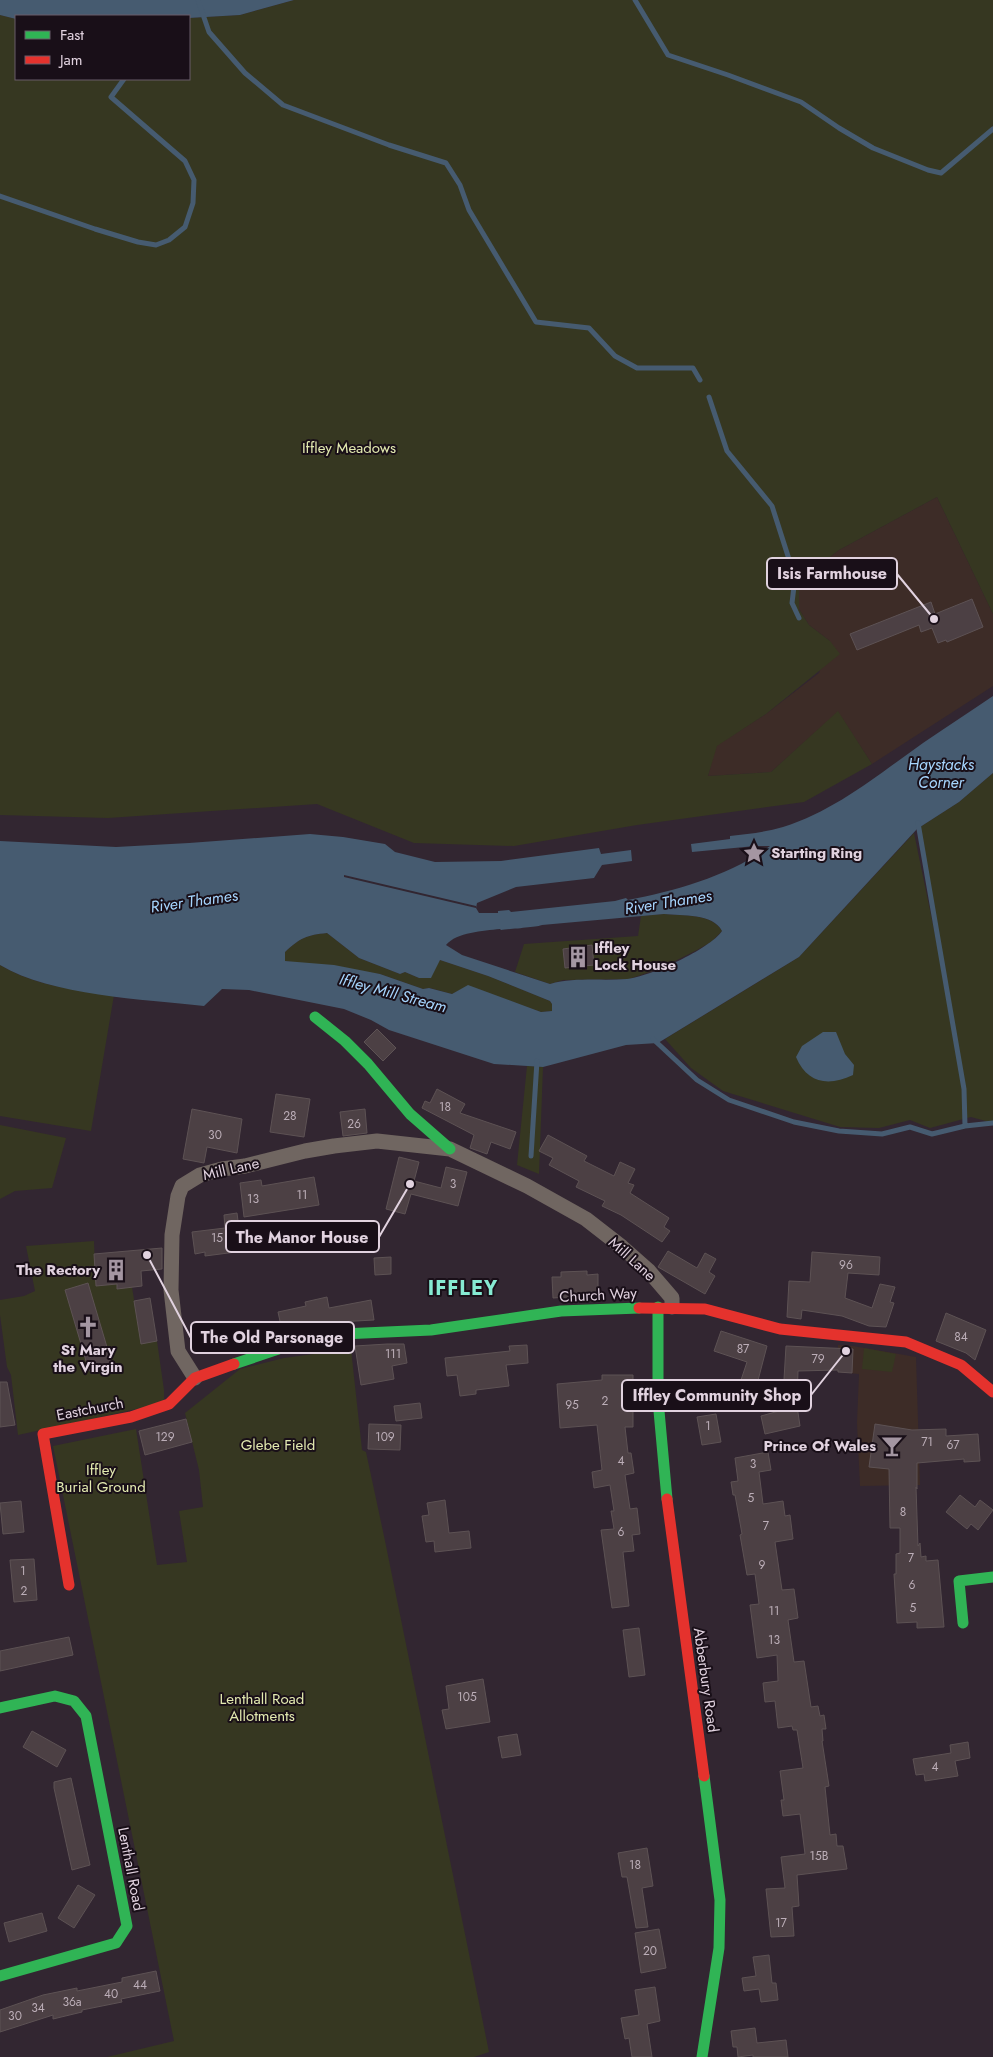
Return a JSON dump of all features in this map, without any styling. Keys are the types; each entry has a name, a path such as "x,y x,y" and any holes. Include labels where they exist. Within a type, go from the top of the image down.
{"street":[{"name":"Mill Lane","path":"315,1017 346,1041 410,1114 450,1149 545,1195 586,1219 622,1247 648,1270 672,1298 665,1307"},
{"name":"Mill Lane","path":"195,1378 178,1351 171,1290 172,1235 178,1196 182,1186 200,1175 222,1169 245,1166 334,1146 377,1141 450,1149"},
{"name":"Church Way","path":"195,1378 320,1335 431,1330 561,1311 665,1307 705,1309 780,1329 906,1342 961,1365 993,1392"},
{"name":"Abberbury Road","path":"665,1307 658,1400 663,1467 720,1900 718,1948 702,2057"},
{"name":"Eastchurch","path":"70,1585 43,1434 131,1417 169,1404 195,1378"},
{"path":"963,1623 959,1581 993,1577"},
{"name":"Lenthall Road","path":"0,1708 55,1696 74,1701 86,1716 127,1926 116,1944 16,1970 0,1976"}],"shaded area":[{"path":"937,497 993,614 993,686 872,764 838,712 771,772 708,776 716,746 766,714 819,673 830,641 809,625 799,609 799,581 839,550"},
{"path":"838,1345 916,1357 920,1485 860,1486 857,1423 859,1374 838,1372"}],"green space":[{"name":"Iffley Meadows","path":"294,0 993,0 993,614 937,497 839,550 799,581 799,609 809,625 830,641 840,654 766,714 717,746 708,776 771,772 838,711 872,764 804,802 637,825 514,846 414,843 317,804 108,818 0,815 0,15 15,19 15,80 190,80 190,18 240,15"},
{"path":"993,773 993,1123 971,1117 930,1128 910,1120 879,1128 840,1127 723,1091 691,1068 665,1039 799,957 914,833 961,1060 917,829 959,802"},
{"path":"664,914 696,916 711,921 722,931 711,942 697,950 661,968 629,979 563,980 550,984 515,972 524,944 638,936 641,916","holes":["592,945 565,968 563,949"]},
{"path":"327,933 359,958 400,974 405,972 419,978 440,960 488,976 550,1001 552,1011 541,1012 468,986 452,994 430,988 423,989 380,974 285,961 285,952 295,943 309,936"},
{"path":"0,965 27,978 56,986 114,995 91,1131 0,1116"},
{"path":"527,1066 543,1067 539,1174 517,1165"},
{"path":"0,1125 66,1138 52,1188 15,1191 0,1199"},
{"path":"94,1241 95,1270 117,1284 117,1288 132,1287 141,1343 157,1341 164,1403 18,1435 11,1375 7,1367 0,1315 0,1300 24,1296 35,1291 26,1246"},
{"path":"864,1348 896,1354 892,1372 862,1369"},
{"name":"Lenthall Road Allotments","path":"351,1349 362,1450 366,1452 384,1536 489,2052 474,2057 107,2057 174,2041 53,1446 136,1429 157,1565 187,1562 179,1511 203,1507 199,1470 185,1413 240,1369 284,1358"}],"water":[{"path":"0,0 294,0 240,15 190,18 190,15 15,15 15,19 0,15"},
{"path":"993,696 993,773 959,802 917,829 799,957 658,1043 626,1045 543,1067 494,1064 389,1030 344,1009 249,990 222,989 204,1006 126,998 45,984 0,965 0,841 116,847 310,834 385,844 395,852 435,862 501,861 599,848 601,854 631,850 632,861 602,865 594,878 516,887 477,903 476,908 479,913 498,913 498,911 509,910 511,912 615,901 626,898 628,900 684,887 721,873 755,856 770,846 692,852 691,844 730,839 730,836 777,829 821,811 856,791","holes":["664,914 704,918 718,925 722,931 705,946 692,954 664,968 637,977 550,984 462,955 446,945 457,937 478,932","327,933 359,958 400,974 405,972 419,978 431,978 440,960 488,976 550,1001 552,1011 541,1012 468,985 452,994 429,988 423,989 380,974 334,965 285,961 285,952 295,943 309,936"]},
{"path":"823,1032 836,1032 845,1054 854,1065 853,1075 835,1081 819,1080 812,1077 801,1066 796,1057 802,1046"}],"pier":[{"path":"344,875 476,906 476,908 344,877"}],"building":[{"path":"972,599 983,627 947,642 946,640 938,643 932,628 921,632 919,625 857,650 850,634 931,602 935,614"},
{"name":"Iffley Lock House","path":"592,945 594,965 565,968 563,949"},
{"path":"377,1029 396,1048 383,1061 364,1042"},
{"path":"437,1089 465,1104 460,1113 516,1132 510,1149 491,1142 487,1154 470,1148 474,1135 422,1108 425,1101 430,1103"},
{"path":"276,1094 310,1099 304,1137 270,1132"},
{"path":"192,1109 242,1119 237,1153 207,1147 204,1163 183,1159"},
{"path":"365,1109 367,1133 343,1136 340,1112"},
{"path":"548,1135 587,1156 584,1161 614,1176 620,1162 635,1169 628,1183 634,1185 630,1193 669,1218 664,1227 670,1231 662,1242 621,1215 602,1206 605,1201 576,1187 579,1181 549,1165 553,1158 539,1151"},
{"path":"399,1157 419,1162 414,1181 441,1188 446,1167 467,1172 458,1206 411,1194 405,1214 386,1209"},
{"path":"314,1177 319,1205 244,1217 240,1183 261,1180 262,1186"},
{"path":"237,1213 241,1244 235,1245 236,1252 205,1256 205,1252 195,1254 192,1232 225,1228 224,1215"},
{"path":"162,1248 162,1269 141,1271 142,1286 117,1289 117,1284 96,1286 94,1254"},
{"path":"668,1251 697,1268 705,1253 716,1259 709,1272 715,1276 705,1294 658,1267"},
{"path":"812,1252 880,1257 879,1275 848,1273 845,1298 872,1308 880,1284 895,1287 890,1302 894,1303 886,1327 869,1326 842,1316 802,1310 801,1319 787,1317 789,1281 810,1282"},
{"path":"391,1257 391,1274 375,1275 374,1258"},
{"path":"587,1271 587,1275 598,1274 598,1295 553,1298 552,1277 561,1277 561,1272"},
{"name":"St Mary the Virgin","path":"88,1283 112,1364 89,1371 65,1290"},
{"path":"327,1297 329,1308 371,1300 374,1320 319,1323 283,1335 278,1312 306,1306 305,1302"},
{"path":"150,1298 157,1341 141,1344 134,1301"},
{"path":"946,1313 986,1330 975,1360 966,1353 936,1341"},
{"path":"721,1331 767,1346 756,1388 740,1383 747,1362 714,1351"},
{"path":"404,1344 407,1363 392,1366 394,1379 361,1385 355,1346"},
{"path":"527,1345 528,1363 506,1365 509,1386 476,1390 476,1394 460,1396 457,1375 447,1376 445,1358 510,1351 509,1346"},
{"path":"786,1346 853,1349 852,1373 838,1372 838,1370 798,1371 797,1400 783,1396"},
{"path":"602,1375 633,1375 633,1427 625,1427 628,1453 631,1453 634,1473 625,1475 630,1509 637,1508 640,1534 632,1535 634,1551 623,1552 629,1606 612,1608 601,1530 614,1529 611,1511 614,1511 610,1485 594,1488 592,1472 602,1470 597,1425 560,1428 557,1384 602,1380"},
{"path":"0,1382 7,1382 15,1425 0,1427"},
{"path":"420,1403 422,1418 396,1421 394,1406"},
{"path":"797,1406 800,1426 765,1434 761,1416"},
{"path":"716,1414 721,1442 702,1445 697,1417"},
{"path":"186,1419 192,1442 145,1455 139,1431"},
{"path":"369,1424 401,1425 400,1450 368,1449"},
{"path":"875,1424 912,1430 946,1429 946,1436 978,1434 980,1461 964,1462 964,1459 917,1463 918,1546 920,1543 921,1557 926,1556 926,1561 938,1560 944,1627 917,1628 917,1622 897,1623 894,1574 896,1574 896,1554 900,1553 900,1528 890,1528 889,1469 869,1467"},
{"path":"768,1452 771,1470 759,1472 763,1504 783,1501 785,1516 790,1515 793,1539 775,1542 782,1590 794,1589 798,1618 788,1620 794,1662 804,1661 811,1707 818,1706 820,1716 824,1715 826,1729 822,1729 822,1741 829,1786 825,1787 830,1835 836,1834 837,1846 843,1846 847,1869 797,1875 799,1906 792,1907 794,1936 771,1937 766,1889 785,1888 781,1857 805,1854 800,1814 783,1816 781,1800 784,1800 780,1771 803,1768 797,1730 793,1730 792,1726 778,1728 775,1701 765,1702 763,1683 778,1681 777,1655 757,1658 750,1605 759,1604 755,1574 747,1575 740,1535 742,1534 731,1482 738,1481 735,1458"},
{"path":"960,1495 975,1507 980,1500 993,1510 978,1530 971,1524 967,1529 946,1512"},
{"path":"445,1500 449,1533 469,1531 471,1548 435,1552 434,1541 426,1542 422,1516 429,1515 427,1503"},
{"path":"21,1501 24,1532 3,1534 0,1503"},
{"path":"34,1559 37,1600 14,1602 10,1560"},
{"path":"639,1628 645,1675 629,1677 623,1630"},
{"path":"69,1637 73,1655 0,1671 0,1651"},
{"path":"483,1679 490,1722 446,1729 442,1710 449,1709 446,1686"},
{"path":"32,1731 66,1750 57,1767 23,1747"},
{"path":"517,1734 521,1755 502,1758 498,1737"},
{"path":"968,1742 970,1758 955,1761 958,1776 925,1781 924,1774 916,1775 913,1759 951,1753 950,1745"},
{"path":"71,1778 90,1865 72,1870 54,1788 54,1782"},
{"path":"647,1848 653,1886 642,1888 648,1927 636,1928 627,1877 622,1877 618,1853"},
{"path":"78,1885 95,1895 74,1928 58,1918"},
{"path":"42,1913 47,1931 9,1942 4,1923"},
{"path":"659,1929 666,1968 641,1973 635,1933"},
{"path":"769,1955 772,1983 776,1983 778,2000 761,2002 759,1989 744,1991 742,1978 756,1976 753,1957"},
{"path":"156,1971 160,1991 121,1999 122,2002 82,2010 82,2012 53,2019 53,2015 0,2032 0,2010 43,1995 77,1988 77,1991 122,1982 122,1978"},
{"path":"655,1987 660,2021 647,2024 652,2057 632,2057 629,2038 625,2039 621,2018 639,2015 635,1990"},
{"path":"755,2028 757,2043 786,2040 788,2057 753,2057 753,2055 738,2057 737,2047 733,2047 731,2031"}],"waterway":[{"path":"198,0 209,32 245,73 283,105 389,145 446,163 460,185 469,210 536,322 589,328 615,356 637,368 693,368 700,380"},
{"path":"635,0 668,55 801,102 873,148 928,170 941,173 993,129"},
{"path":"0,196 138,242 156,245 169,240 185,227 193,203 194,180 185,161 111,97 123,80"},
{"path":"709,397 727,451 772,506 795,578 792,603 799,618"},
{"path":"918,823 964,1089 965,1126 993,1123"},
{"path":"653,1039 697,1080 729,1100 794,1122 839,1131 882,1134 910,1127 932,1134 965,1126"},
{"path":"531,1156 537,1061"}],"traffic: fast":[{"path":"315,1017 345,1041 368,1064 410,1114 450,1149"},
{"path":"658,1307 658,1400 667,1499"},
{"path":"234,1364 320,1335 431,1330 561,1311 639,1308"},
{"path":"963,1623 959,1581 993,1577"},
{"path":"0,1708 55,1696 74,1701 86,1716 127,1926 116,1943 0,1976"},
{"path":"702,2057 719,1948 720,1900 704,1776"}],"traffic: jam":[{"path":"639,1308 705,1309 780,1329 906,1342 961,1365 993,1392"},
{"path":"69,1585 43,1434 131,1417 169,1404 195,1378 234,1364"},
{"path":"667,1499 704,1776"}],"place":[{"name":"Isis Farmhouse","path":"934,619"},
{"name":"Starting Ring","path":"754,853"},
{"name":"Iffley Lock House","path":"578,957"},
{"name":"The Manor House","path":"410,1184"},
{"name":"The Old Parsonage","path":"147,1255"},
{"name":"The Rectory","path":"116,1270"},
{"name":"St Mary the Virgin","path":"88,1327"},
{"name":"Iffley Community Shop","path":"846,1351"},
{"name":"Prince Of Wales","path":"892,1446"}],"district":[{"name":"IFFLEY","path":"463,1288"}],"water label":[{"name":"Haystacks Corner","path":"941,773"},
{"name":"River Thames","path":"194,901"},
{"name":"River Thames","path":"668,902"},
{"name":"Iffley Mill Stream","path":"393,993"}],"park label":[{"name":"Glebe Field","path":"278,1445"},
{"name":"Iffley Burial Ground","path":"101,1478"}]}
